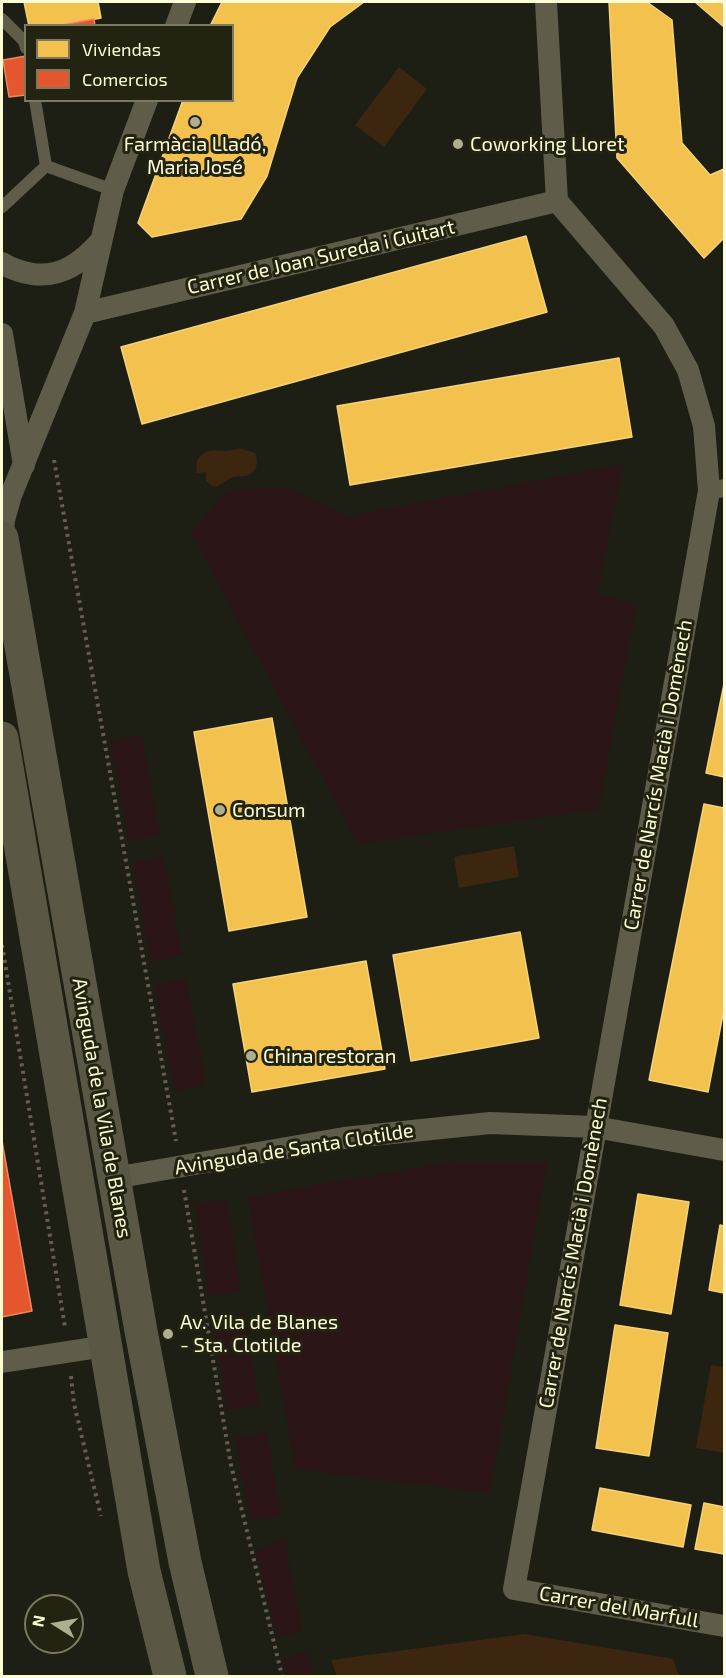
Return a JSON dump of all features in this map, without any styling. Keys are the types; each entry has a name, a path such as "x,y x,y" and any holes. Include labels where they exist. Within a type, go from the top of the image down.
{"main road":[{"name":"Avinguda de la Vila de Blanes","path":"2,540 141,1331 185,1562 212,1677"},
{"path":"2,738 144,1571 170,1677"}],"street":[{"path":"177,24 185,2"},
{"path":"546,2 557,201"},
{"path":"2,540 4,520 11,495 86,313 113,190 146,102"},
{"name":"Carrer de Joan Sureda i Guitart","path":"86,313 557,201"},
{"name":"Carrer de Narcís Macià i Domènech","path":"514,1589 595,1127 717,489 704,426 688,370 664,326 557,201"},
{"path":"2,262 10,268 25,272 44,275 59,273 73,267 88,256 101,241"},
{"path":"2,334 24,465"},
{"name":"Avinguda de Santa Clotilde","path":"114,1178 344,1137 490,1123 595,1127 724,1150"},
{"path":"2,1362 106,1346"},
{"name":"Carrer del Marfull","path":"514,1589 724,1626"}],"lane":[{"path":"2,19 24,41"},
{"path":"34,102 46,166"},
{"path":"46,166 113,190"},
{"path":"2,207 46,166"}],"path":[{"path":"53,457 231,1465 282,1677"},
{"path":"2,945 68,1352 74,1404 102,1519"}],"shaded area":[{"path":"399,67 427,89 384,147 355,125"},
{"path":"239,448 255,453 256,467 249,475 233,477 214,487 206,481 206,472 196,473 197,460 207,452"},
{"path":"623,464 597,593 636,605 599,809 358,844 191,533 228,490 285,487 349,516"},
{"path":"142,735 160,835 129,841 110,741"},
{"path":"514,846 519,877 459,888 454,857"},
{"path":"164,856 182,956 151,962 132,862"},
{"path":"186,979 206,1085 174,1091 154,985"},
{"path":"452,1162 547,1162 490,1493 295,1469 248,1197"},
{"path":"227,1200 241,1292 209,1296 195,1204"},
{"path":"245,1313 259,1405 227,1410 213,1318"},
{"path":"711,1365 724,1367 724,1453 696,1448"},
{"path":"267,1433 281,1517 250,1520 235,1437"},
{"path":"284,1538 302,1631 277,1637 256,1550"},
{"path":"524,1634 673,1659 679,1676 337,1676 331,1660"},
{"path":"307,1651 315,1676 288,1676 283,1659"}],"building: Viviendas":[{"path":"24,2 98,2 101,18 68,24 29,24"},
{"path":"222,2 364,2 330,27 297,78 267,176 241,219 152,237 138,223 182,102 234,102 234,24 211,24"},
{"path":"609,2 647,2 672,20 682,143 710,175 724,169 724,238 704,258 617,158"},
{"path":"695,2 724,2 724,27"},
{"path":"526,236 547,312 142,424 121,347"},
{"path":"619,358 632,437 350,485 337,406"},
{"path":"724,684 724,777 706,773"},
{"path":"272,718 307,917 229,931 194,732"},
{"path":"704,804 724,808 724,1009 708,1092 649,1080"},
{"path":"520,932 539,1038 411,1061 393,955"},
{"path":"366,961 385,1069 252,1092 233,984"},
{"path":"638,1194 689,1202 671,1314 620,1305"},
{"path":"720,1225 724,1226 724,1293 709,1290"},
{"path":"615,1325 668,1333 649,1456 596,1448"},
{"path":"600,1488 691,1505 683,1547 592,1530"},
{"path":"704,1503 724,1507 724,1554 695,1549"}],"building: Comercios":[{"path":"94,19 95,24 68,24"},
{"path":"24,56 24,95 9,97 3,60"},
{"path":"2,1141 32,1311 2,1317"}],"place":[{"name":"Farmàcia Lladó, Maria José","path":"195,122"},
{"name":"Coworking Lloret","path":"458,144"},
{"name":"Consum","path":"220,810"},
{"name":"China restoran","path":"251,1056"},
{"name":"Av. Vila de Blanes - Sta. Clotilde","path":"168,1334"}]}
